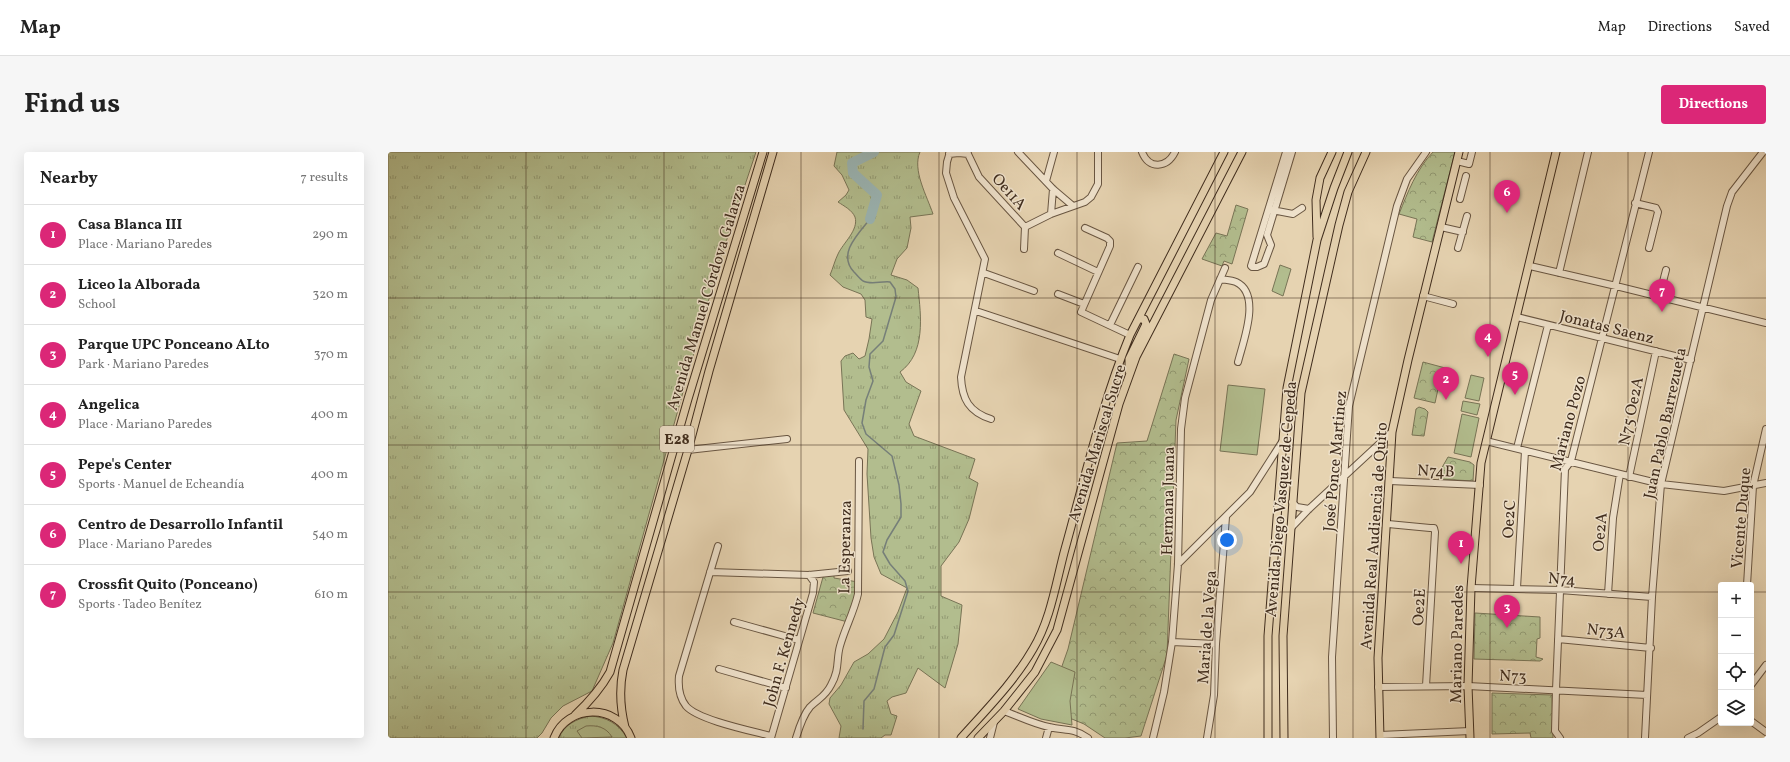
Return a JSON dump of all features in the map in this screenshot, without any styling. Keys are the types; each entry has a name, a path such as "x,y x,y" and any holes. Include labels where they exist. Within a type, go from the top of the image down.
{"main road":[{"name":"Avenida Manuel Córdova Galarza","path":"574,715 598,693 610,672 688,399 763,152"},
{"name":"Avenida Manuel Córdova Galarza","path":"625,727 621,711 620,690 623,670 688,450 773,152"},
{"name":"Avenida Mariscal Sucre","path":"960,738 990,706 1033,649 1045,622 1120,359 1130,335 1224,152"},
{"name":"Avenida Mariscal Sucre","path":"978,738 1004,711 1036,672 1057,630 1119,404 1136,357 1242,152"},
{"path":"1317,240 1316,200 1320,178 1332,152"},
{"name":"Avenida Diego Vasquez de Cepeda","path":"1268,738 1268,636 1287,388 1317,240 1334,188 1348,152"},
{"name":"Avenida Diego Vasquez de Cepeda","path":"1284,738 1283,636 1301,393 1339,225 1348,192 1366,152"},
{"name":"Avenida Real Audiencia de Quito","path":"1380,736 1378,658 1388,524 1392,432 1423,296 1459,152"},
{"name":"Mariano Paredes","path":"1470,735 1468,686 1471,588 1481,462 1530,266 1556,152"},
{"path":"740,230 750,232"},
{"path":"719,299 730,302"},
{"path":"1128,379 1130,359 1146,324 1144,319 1139,319"},
{"path":"1092,453 1092,468 1084,498 1088,503 1092,501"},
{"name":"E28","path":"553,737 564,723 574,715 588,712 602,712 610,715 625,727 631,738"}],"street":[{"path":"1018,152 1053,189 1073,206"},
{"path":"1046,182 1054,152"},
{"path":"1025,227 1051,214 1085,202 1091,197 1098,184 1098,152"},
{"path":"1142,152 1149,162 1158,165 1169,161 1175,152"},
{"path":"1264,234 1271,245 1264,264 1252,267 1251,266 1272,210 1286,157 1292,152"},
{"name":"José Ponce Martinez","path":"1333,738 1332,657 1349,406 1389,235 1403,188 1413,169 1426,152"},
{"path":"1457,161 1469,164 1472,152"},
{"path":"1559,273 1588,152"},
{"path":"1640,152 1648,153"},
{"name":"Juan Pablo Barrezueta","path":"1646,738 1652,597 1661,484 1729,199 1732,192 1763,152"},
{"path":"967,153 950,153 946,173 963,219 985,259 984,273 962,372 962,390 965,400 979,416 991,420"},
{"name":"Oe11A","path":"967,153 979,177 1025,227 1024,249"},
{"name":"Mariano Pozo","path":"1560,738 1555,731 1565,469 1571,461 1616,286 1648,153"},
{"path":"1460,199 1466,176"},
{"path":"1451,186 1463,188"},
{"path":"1051,214 1053,189"},
{"path":"1635,203 1656,208 1658,212 1649,248"},
{"path":"1272,210 1293,214 1302,208"},
{"path":"1458,248 1467,216"},
{"path":"1441,227 1463,232"},
{"path":"1085,228 1110,241 1110,246 1081,312 1130,335"},
{"path":"1058,253 1098,272"},
{"path":"1530,266 1766,323"},
{"path":"1110,325 1138,267"},
{"name":"Hermana Juana","path":"1152,738 1164,692 1172,642 1178,564 1181,429 1185,398 1211,300 1225,268"},
{"path":"1659,296 1666,270"},
{"path":"984,273 1034,291"},
{"path":"1220,279 1236,282 1241,286 1248,298 1249,322 1238,362"},
{"path":"1058,294 1084,304"},
{"path":"1423,296 1453,304"},
{"path":"976,311 1120,359"},
{"name":"Jonatas Saenz","path":"1517,317 1691,360"},
{"path":"1517,448 1548,324"},
{"name":"N75 Oe2A","path":"1629,477 1656,351"},
{"name":"Vicente Duque","path":"1747,582 1753,486 1766,429"},
{"path":"1290,529 1309,509 1392,432"},
{"path":"688,450 787,439"},
{"path":"1486,441 1661,484 1724,491 1766,483"},
{"path":"1178,564 1250,492 1282,442"},
{"name":"Oe2C","path":"1517,588 1525,450"},
{"name":"La Esperanza","path":"796,738 805,715 810,708 826,694 835,679 838,666 839,647 854,610 858,594 859,461"},
{"name":"Oe2A","path":"1608,594 1613,518 1620,474"},
{"name":"N74B","path":"1390,481 1480,485"},
{"path":"1292,502 1297,508 1309,509"},
{"name":"Maria de la Vega","path":"1207,738 1214,695 1216,644 1226,516"},
{"name":"Oe2E","path":"1388,524 1434,528 1435,532 1426,686"},
{"path":"718,546 679,676 679,691 686,706 700,715 771,737"},
{"path":"710,572 809,575 848,571"},
{"name":"John F. Kennedy","path":"771,737 815,586 809,575"},
{"name":"N74","path":"1471,588 1560,590 1652,597"},
{"path":"734,622 799,640"},
{"name":"N73A","path":"1558,639 1651,648"},
{"path":"1172,642 1216,644"},
{"path":"1754,681 1766,665"},
{"path":"719,669 786,688"},
{"name":"N73","path":"1378,687 1468,686 1647,694"},
{"path":"1004,711 1049,728 1065,728 1079,732 1088,738"},
{"path":"1688,738 1718,719"},
{"path":"990,738 994,722"},
{"path":"1754,723 1766,732"},
{"path":"1263,738 1268,725"},
{"path":"1046,738 1049,728"},
{"path":"1380,736 1470,735"}],"green space":[{"path":"388,152 756,152 719,263 613,643 592,691 563,706 551,718 542,733 537,738 388,738"},
{"path":"837,152 920,152 918,159 919,175 933,214 910,217 911,228 907,248 897,259 891,275 907,280 918,288 920,333 918,344 914,355 900,372 906,382 921,391 909,424 914,436 975,459 969,478 978,483 969,519 959,542 941,566 941,596 962,605 958,644 945,688 918,668 906,693 892,697 887,701 891,714 897,716 891,735 885,735 881,738 839,738 841,726 829,704 830,698 841,685 854,662 868,654 884,639 898,612 907,588 881,574 874,557 871,538 867,474 868,449 844,410 841,361 845,356 853,353 859,359 865,356 872,319 866,317 865,300 861,294 843,287 830,275 838,254 853,232 856,222 852,212 838,202 849,190 842,175 834,166"},
{"path":"1433,152 1455,152 1432,242 1413,237 1417,219 1399,214 1417,174"},
{"path":"1236,205 1248,209 1232,264 1224,261 1222,266 1202,259 1216,233 1227,236"},
{"path":"1280,265 1291,269 1283,296 1272,291"},
{"path":"1174,354 1189,359 1176,420 1167,655 1141,736 1105,738 1084,724 1067,717 1055,686 1068,649 1117,443 1147,441"},
{"path":"1423,362 1449,369 1446,380 1438,389 1435,403 1414,398"},
{"path":"1471,375 1484,378 1479,401 1465,398"},
{"path":"1228,385 1265,389 1257,455 1220,451"},
{"path":"1463,401 1480,404 1477,415 1461,411"},
{"path":"1419,407 1428,412 1424,436 1412,435 1416,409"},
{"path":"1462,414 1479,418 1471,457 1454,453"},
{"path":"1448,457 1470,462 1474,465 1473,481 1439,479 1440,471"},
{"path":"834,575 834,578 858,582 856,597 848,622 813,613 823,577"},
{"path":"1475,613 1540,617 1540,638 1537,639 1536,657 1543,659 1540,661 1474,659"},
{"path":"1051,662 1075,672 1070,701 1072,725 1041,719 1018,709"},
{"path":"1492,693 1552,695 1553,738 1531,738 1530,733 1492,734"},
{"path":"590,716 606,719 620,728 627,738 559,738 561,733 571,723"},
{"path":"586,726 601,727 612,737 582,738 577,731"}],"waterway":[{"path":"870,219 877,195 853,173 852,163 874,152"},
{"path":"863,729 864,701 874,689 885,647 894,635 908,591 905,581 890,564 883,552 887,540 901,517 899,485 892,456 866,434 862,423 866,400 873,381 869,367 870,354 883,341 896,297 895,289 890,282 869,283 863,281 849,265 848,251 851,244 870,219"}],"place":[{"name":"Centro de Desarrollo Infantil","path":"1507,213"},
{"name":"Crossfit Quito (Ponceano)","path":"1662,312"},
{"name":"Angelica","path":"1488,357"},
{"name":"Pepe's Center","path":"1515,395"},
{"name":"Liceo la Alborada","path":"1446,400"},
{"name":"Casa Blanca III","path":"1461,564"},
{"name":"Parque UPC Ponceano ALto","path":"1507,628"}]}
